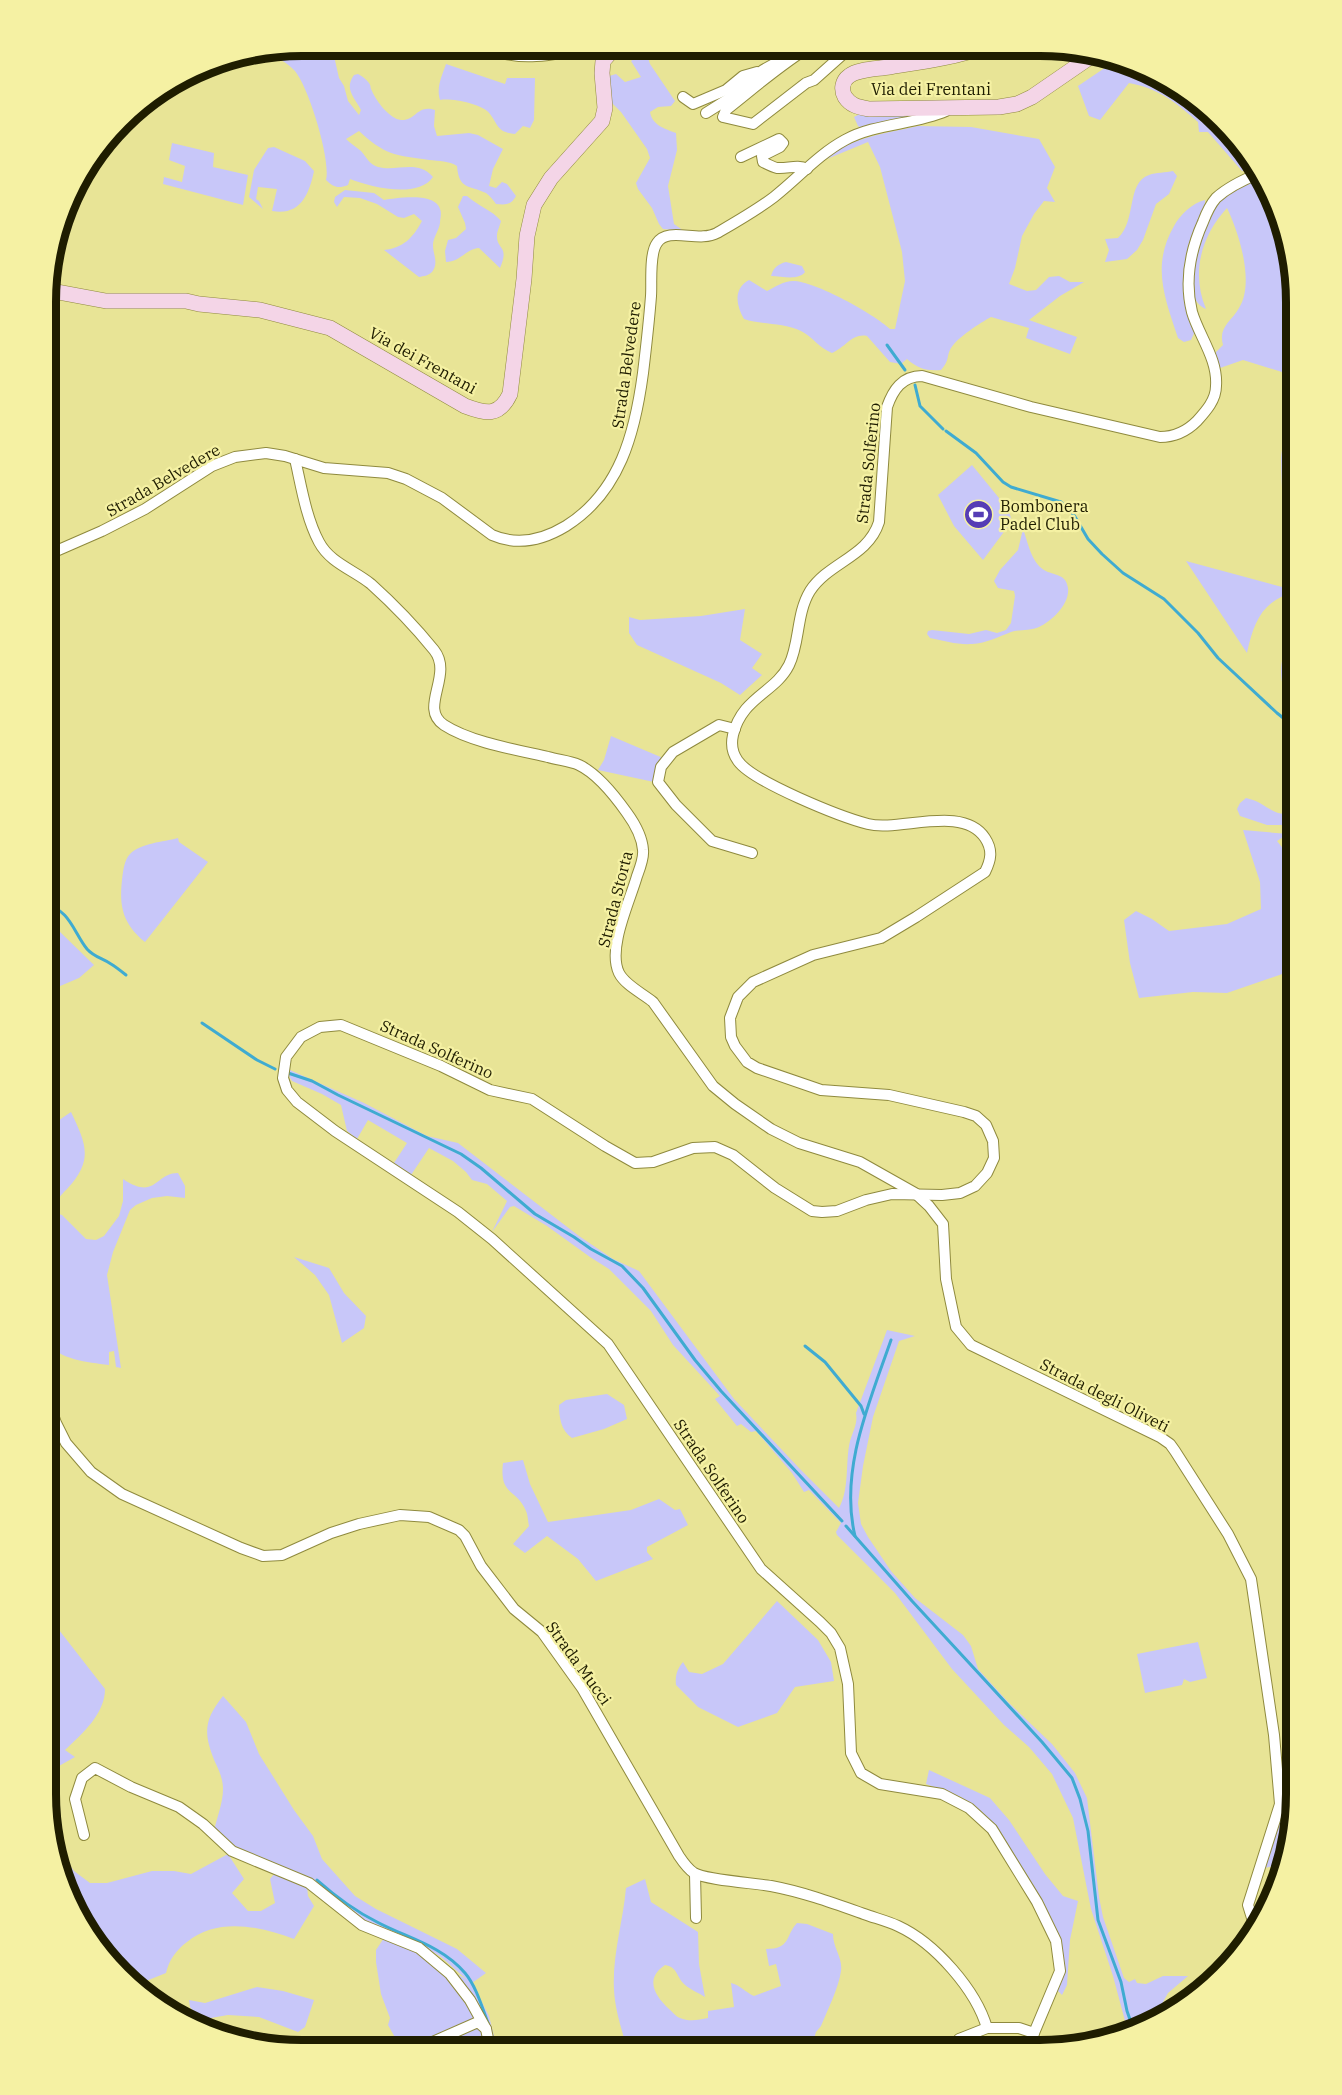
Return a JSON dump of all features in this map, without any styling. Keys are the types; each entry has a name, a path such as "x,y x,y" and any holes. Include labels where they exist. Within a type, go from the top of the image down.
{"main road":[{"name":"Via dei Frentani","path":"56,292 106,301 186,301 260,310 330,328 465,406 482,412 494,412 504,404 510,394 527,236 534,205 551,178 602,121 605,108 602,73 603,61 607,56"},
{"name":"Via dei Frentani","path":"945,56 858,72 849,76 842,88 843,95 857,107 868,109 999,107 1017,104 1032,97 1086,60"}],"street":[{"path":"514,56 537,56"},
{"path":"795,56 726,110 723,117 753,124 806,83 814,80 840,56"},
{"path":"706,113 733,96 763,70 786,57 792,58"},
{"path":"683,97 693,104 726,90 743,76 763,70"},
{"name":"Strada Belvedere","path":"56,551 119,523 152,505 212,466 235,457 266,453 324,468 388,473 406,479 427,489 492,535 502,539 526,541 556,531 583,513 606,489 620,466 630,440 642,380 649,322 653,254 657,243 667,235 692,237 713,235 767,202 830,149 855,135 920,120 954,107"},
{"path":"741,157 779,139 783,143 780,147 762,156 763,162 777,168 790,166 807,169"},
{"name":"Strada Solferino","path":"1032,2039 1060,1971 1056,1941 1037,1902 992,1829 969,1808 942,1794 880,1784 861,1773 851,1753 848,1684 840,1648 820,1622 756,1562 608,1344 492,1239 458,1212 335,1131 297,1102 287,1090 284,1081 284,1063 290,1049 301,1037 320,1027 342,1025 432,1062 490,1090 532,1099 635,1163 653,1162 693,1148 715,1147 733,1155 775,1188 802,1205 822,1212 837,1211 866,1200 892,1194 942,1195 960,1193 975,1186 987,1173 994,1158 993,1141 986,1125 976,1116 889,1095 821,1090 757,1068 742,1056 735,1046 731,1037 730,1018 738,997 753,982 813,955 880,938 977,879 985,872 990,862 989,844 983,834 966,824 940,820 869,824 814,804 764,782 753,776 737,760 732,742 735,729 748,705 783,674 790,664 801,610 811,591 823,578 861,551 876,531 879,522 887,407 891,394 905,379 922,376 1031,407 1160,436 1181,433 1200,418 1212,403 1217,384 1207,346 1192,313 1188,285 1189,260 1197,236 1216,198 1252,176"},
{"name":"Strada Storta","path":"295,459 319,543 340,565 370,584 436,652 442,668 433,706 441,724 465,735 579,765 610,791 627,813 639,833 644,852 616,945 616,962 625,982 641,991 653,1002 713,1086 735,1104 771,1129 799,1143 860,1162 915,1193"},
{"path":"735,729 719,725 673,752 661,767 658,782 676,805 712,841 752,853"},
{"name":"Strada degli Oliveti","path":"915,1193 943,1224 946,1279 956,1327 971,1345 1160,1437 1170,1444 1228,1534 1251,1578 1274,1735 1280,1804 1248,1905 1252,1919"},
{"name":"Strada Mucci","path":"56,1423 66,1443 92,1472 122,1494 240,1548 263,1556 282,1555 332,1533 400,1515 429,1517 459,1530 465,1536 481,1566 514,1609 542,1632 582,1688 679,1856 695,1874"},
{"path":"84,1835 75,1799 82,1778 95,1768 131,1787 178,1807 203,1824 232,1851 309,1883 362,1925 419,1948 450,1974 470,2000 486,2029 488,2039"},
{"path":"696,1918 695,1874 793,1891 899,1926 932,1949 957,1976 978,2004 987,2028"},
{"path":"439,2039 478,2022 486,2029"},
{"path":"959,2039 987,2028 1018,2028 1034,2033"}],"shaded area":[{"path":"334,56 348,101 359,115 361,110 350,89 351,80 354,75 358,74 369,83 384,109 397,119 406,120 424,109 435,110 434,126 437,136 469,133 478,135 503,149 493,169 489,186 496,188 502,182 507,184 516,196 508,204 496,204 486,193 466,186 460,179 457,166 454,164 391,153 376,145 359,131 346,139 372,164 385,168 414,167 433,177 426,184 417,188 381,188 350,179 348,185 336,187 326,180 327,170 322,141 306,92 295,71 276,57"},
{"path":"632,56 647,56 650,64 675,101 671,106 658,107 650,112 656,123 676,133 677,150 668,186 674,224 684,231 663,229 652,208 638,189 636,183 650,158 647,149 621,112 608,99 606,77 616,74 625,82 641,77 631,61 634,59"},
{"path":"446,64 505,84 507,78 535,78 534,120 530,128 523,126 515,134 505,132 481,107 459,101 440,100 439,86"},
{"path":"1108,65 1135,74 1163,88 1190,106 1225,139 1248,169 1242,171 1208,132 1199,132 1198,122 1190,115 1174,102 1150,89 1129,83 1100,120 1089,116 1078,86"},
{"path":"862,113 930,115 863,129 858,126 854,117"},
{"path":"918,126 971,127 1039,139 1055,167 1047,188 1055,202 1044,201 1034,214 1022,236 1009,284 1027,291 1036,290 1049,277 1059,276 1070,282 1084,282 1060,296 1029,320 1077,337 1070,354 1026,338 1029,328 991,317 954,344 941,370 931,370 923,369 907,359 901,364 890,362 867,336 857,337 832,353 805,333 794,328 744,319 739,308 738,293 749,280 767,291 793,281 803,282 829,292 858,307 890,329 895,329 905,281 902,252 880,167 868,142 827,159 857,141"},
{"path":"172,143 214,153 213,167 248,175 243,205 163,184 164,177 182,182 185,166 169,160"},
{"path":"274,147 305,161 314,171 302,202 282,212 272,211 277,189 258,187 256,199 263,209 249,197 254,170 268,148"},
{"path":"1173,171 1177,176 1169,194 1156,204 1137,250 1127,259 1105,262 1109,250 1105,239 1118,238 1124,230 1134,194 1142,179 1152,174"},
{"path":"1253,178 1255,181 1268,207 1282,254 1286,286 1286,370 1282,372 1243,360 1220,368 1216,358 1216,352 1223,345 1224,329 1244,298 1246,285 1244,258 1227,208 1211,231 1201,255 1199,282 1206,309 1197,302 1193,290 1194,258 1205,224 1219,201"},
{"path":"345,190 374,193 384,200 415,197 431,200 437,204 441,214 433,242 435,262 432,272 419,277 384,250 397,247 407,241 422,221 414,214 404,218 398,217 377,204 360,198 344,197 337,207 334,202 335,197"},
{"path":"463,196 467,196 501,221 497,240 504,255 500,268 479,248 446,262 445,251 448,240 456,238 466,229 458,207"},
{"path":"1205,200 1204,211 1186,254 1185,287 1195,331 1191,340 1184,342 1178,338 1165,296 1163,255 1167,241 1180,218 1191,207"},
{"path":"786,262 802,266 805,272 794,277 771,276 776,267"},
{"path":"1286,435 1286,521 1283,520 1281,467"},
{"name":"Bombonera Padel Club","path":"972,465 1008,509 1012,521 983,560 954,526 938,495"},
{"path":"1023,529 1036,562 1044,570 1062,577 1067,583 1068,594 1059,611 1039,627 1011,632 983,642 962,644 930,638 927,634 932,630 969,634 986,630 997,633 1006,630 1011,623 1014,591 998,588 994,581 1000,570 1018,550"},
{"path":"1186,561 1286,588 1286,595 1268,606 1257,621 1247,653"},
{"path":"745,609 740,640 762,654 752,668 762,675 740,695 721,683 637,645 629,633 629,617 640,620 701,616"},
{"path":"1284,651 1286,654 1286,692 1282,681 1281,666"},
{"path":"611,736 663,758 654,782 598,770 604,760"},
{"path":"1246,798 1275,812 1286,814 1286,825 1267,825 1240,816 1237,809"},
{"path":"1243,830 1286,834 1277,841 1286,852 1286,973 1227,993 1193,992 1139,998 1130,963 1124,920 1136,911 1169,931 1227,924 1261,909 1260,882"},
{"path":"178,838 179,842 208,862 145,942 127,922 122,907 121,890 125,863 130,854 140,847"},
{"path":"56,929 94,965 79,978 56,988"},
{"path":"290,1070 364,1103 427,1136 458,1143 579,1236 613,1259 639,1271 734,1399 839,1508 845,1492 850,1441 856,1424 856,1413 887,1330 915,1336 899,1341 873,1417 858,1503 861,1524 891,1571 915,1598 963,1635 971,1646 978,1669 1008,1702 1052,1744 1075,1773 1087,1798 1103,1917 1124,1978 1129,1982 1135,1979 1137,1983 1146,1984 1163,1976 1188,1976 1168,1993 1159,2009 1126,2024 1091,1909 1073,1818 1052,1774 1029,1747 1004,1725 952,1669 895,1593 837,1535 836,1532 841,1523 809,1490 804,1492 792,1473 756,1431 751,1432 741,1424 737,1426 715,1399 720,1396 673,1345 651,1311 609,1269 514,1206 510,1207 492,1232 507,1201 487,1184 472,1180 453,1161 429,1148 411,1175 394,1163 407,1143 368,1120 357,1139 347,1131 341,1105 292,1081 289,1076"},
{"path":"71,1112 85,1152 76,1179 56,1202 56,1122"},
{"path":"178,1173 185,1186 185,1198 167,1196 152,1198 136,1205 130,1210 113,1252 107,1275 121,1368 116,1367 114,1351 109,1352 109,1365 83,1361 56,1351 56,1213 62,1215 86,1239 96,1240 104,1236 119,1216 123,1201 123,1179 134,1185 149,1187 170,1174"},
{"path":"294,1257 329,1268 344,1293 366,1316 364,1328 342,1343 329,1295 315,1275"},
{"path":"607,1394 624,1405 627,1419 604,1429 572,1438 565,1432 559,1414 559,1405 566,1400"},
{"path":"523,1460 530,1484 548,1522 631,1510 659,1499 675,1510 680,1509 688,1525 647,1547 647,1552 653,1559 596,1581 578,1559 547,1536 525,1553 513,1544 529,1526 527,1513 522,1504 506,1487 502,1474 503,1463"},
{"path":"777,1601 818,1640 831,1662 834,1681 795,1687 777,1713 738,1727 698,1707 676,1685 677,1673 683,1662 689,1672 702,1674 723,1664"},
{"path":"56,1626 105,1689 97,1715 65,1750 75,1757 56,1768"},
{"path":"1198,1642 1207,1678 1190,1682 1184,1679 1182,1685 1145,1693 1137,1654"},
{"path":"223,1696 246,1722 259,1754 313,1836 322,1859 355,1896 376,1909 457,1949 486,1973 472,1983 489,2016 495,2039 438,2039 465,2023 430,2039 396,2039 388,2025 390,2018 381,1994 376,1962 376,1950 384,1938 396,1940 466,1979 441,1957 418,1943 358,1917 332,1897 246,1855 214,1831 222,1800 223,1785 211,1752 207,1727"},
{"path":"929,1770 990,1798 1009,1820 1045,1874 1063,1896 1078,1901 1070,1940 1067,1985 1062,1995 1054,1987 1057,1940 997,1831 981,1811 961,1797 926,1784"},
{"path":"1282,1803 1286,1803 1278,1857 1275,1866 1265,1868"},
{"path":"228,1854 244,1879 232,1893 248,1911 261,1911 275,1903 270,1879 275,1873 307,1886 308,1896 314,1906 294,1939 267,1930 239,1926 212,1929 199,1934 183,1945 176,1952 166,1973 144,1982 117,1956 88,1916 74,1888 64,1857 74,1871 90,1883 107,1883 152,1871 191,1874"},
{"path":"645,1879 651,1902 698,1932 699,1964 705,1997 685,1985 674,1969 669,1966 665,1965 659,1970 653,1982 656,1993 664,2004 675,2015 683,2019 708,2018 708,2011 734,2007 731,1983 754,1996 781,1986 776,1964 769,1966 766,1949 780,1947 784,1944 797,1923 807,1924 833,1934 841,1962 840,1977 814,2039 624,2039 615,1997 614,1977 626,1888"},
{"path":"257,1987 283,1991 314,2000 305,2027 298,2032 259,2017 228,2015 205,2019 190,2007 189,2000 205,2003"}],"waterway":[{"path":"887,345 905,370"},
{"path":"915,385 920,406 943,429"},
{"path":"946,431 976,453 1003,482 1011,487 1061,502 1074,515 1088,539 1102,554 1123,573 1164,599 1198,633 1218,658 1286,720"},
{"path":"56,909 66,916 90,952 126,975"},
{"path":"202,1023 257,1060 275,1069"},
{"path":"288,1073 312,1081 461,1154 535,1214 622,1266 643,1288 695,1360 721,1391 842,1521"},
{"path":"855,1536 851,1511 854,1461 866,1411 891,1340"},
{"path":"805,1346 825,1362 861,1406 864,1414"},
{"path":"846,1526 1072,1778 1088,1831 1098,1920 1121,1982 1131,2022"},
{"path":"317,1880 361,1913 435,1949 456,1963 472,1984 488,2023"}],"place":[{"name":"Bombonera Padel Club","path":"979,515"}]}
